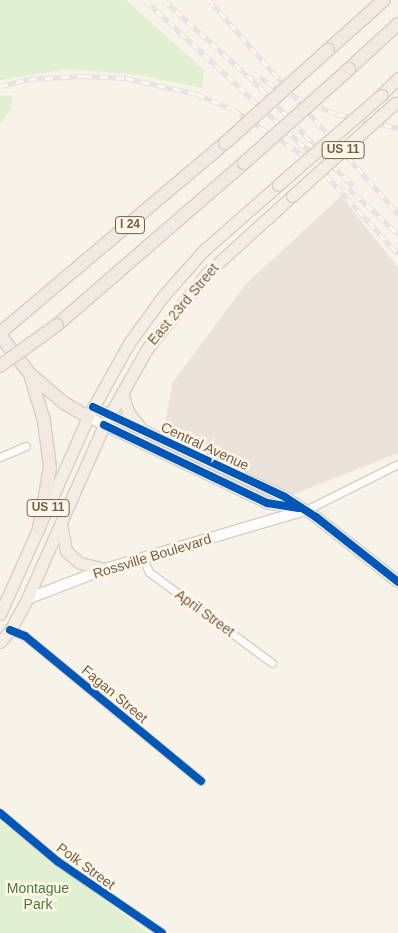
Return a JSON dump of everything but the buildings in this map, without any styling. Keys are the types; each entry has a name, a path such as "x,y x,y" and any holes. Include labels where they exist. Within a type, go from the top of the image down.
{"highway":[{"name":"I 24","path":"0,334 225,144 384,0"},
{"name":"I 24","path":"0,366 57,325 244,163 398,24"},
{"path":"0,334 30,374 64,403 91,412"},
{"path":"30,374 44,421 50,468 39,529"}],"main road":[{"name":"East 23rd Street","path":"1,610 91,412 129,343 164,295 203,251 398,78"},
{"name":"East 23rd Street","path":"0,642 10,630 27,599 107,420 146,349 178,306 230,250 396,102"},
{"path":"122,392 128,412 143,430"},
{"name":"Central Avenue","path":"91,412 267,503 306,510"},
{"name":"Central Avenue","path":"107,420 143,430 306,510 398,582"},
{"name":"Rossville Boulevard","path":"1,610 105,569 306,510"},
{"path":"61,523 66,551 77,561 93,568 105,569"}],"street":[{"path":"0,457 26,446"},
{"path":"306,510 398,464"},
{"name":"April Street","path":"143,558 148,572 272,663"},
{"name":"Fagan Street","path":"10,630 25,636 201,781"},
{"name":"Polk Street","path":"0,813 57,861 162,933"}],"shaded area":[{"path":"341,196 398,267 398,453 292,495 164,428 173,382 246,284"}],"green space":[{"path":"0,0 126,0 204,70 202,88 139,75 68,69 0,80"},
{"path":"13,95 11,108 0,124 0,96"},
{"name":"Montague Park","path":"0,821 148,933 0,933"}],"railway":[{"path":"145,0 310,152"},
{"path":"164,0 261,88 315,146"},
{"path":"209,0 398,214"},
{"path":"253,73 284,92 337,114 398,128"},
{"path":"0,86 29,79 84,76 126,78 197,94 233,109 315,163 398,254"},
{"path":"308,143 353,185"},
{"path":"343,183 398,234"}],"cycle path":[{"path":"93,407 285,497 316,517 398,582"},
{"path":"104,425 267,503 299,508"},
{"path":"10,630 25,636 201,781"},
{"path":"0,813 57,861 162,933"}]}
